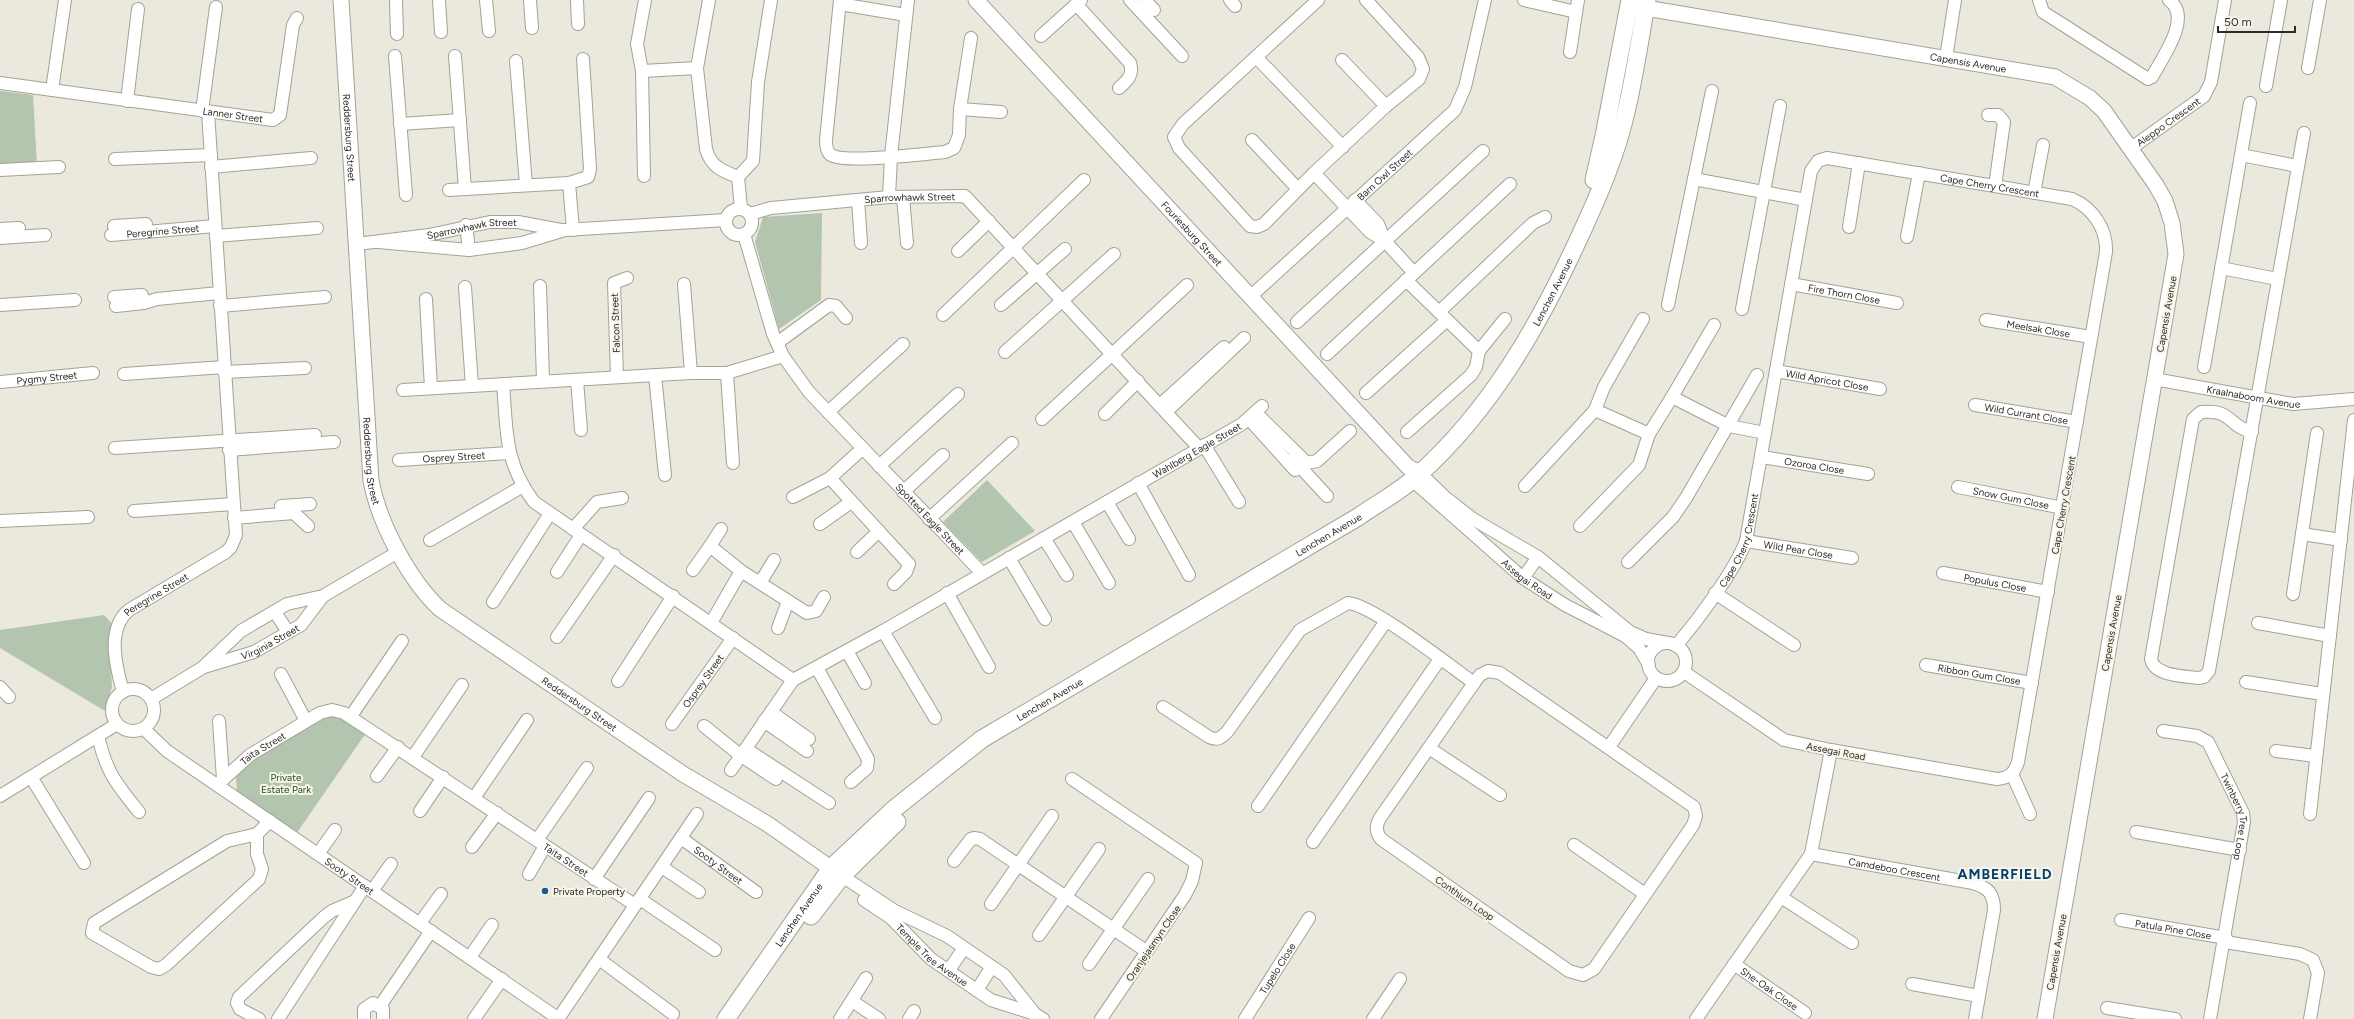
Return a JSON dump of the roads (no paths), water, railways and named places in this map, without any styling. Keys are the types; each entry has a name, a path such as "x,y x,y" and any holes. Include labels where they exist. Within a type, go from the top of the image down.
{"main road":[{"name":"Lenchen Avenue","path":"726,1019 834,875 931,778 982,739 997,733 1358,517 1413,474 1489,396 1512,363 1550,299 1574,248 1601,151 1638,3"},
{"name":"Lenchen Avenue","path":"735,1019 834,875"}],"street":[{"path":"56,91 65,0"},
{"name":"Reddersburg Street","path":"341,0 371,481 378,506 398,552 424,592 440,610 683,774 766,823 834,875"},
{"path":"396,0 397,34"},
{"path":"439,0 441,32"},
{"path":"486,0 489,31"},
{"path":"530,0 532,28"},
{"path":"577,0 578,24"},
{"path":"644,176 642,72 637,39 645,0"},
{"path":"709,0 697,68 708,158 716,168 738,177"},
{"path":"738,177 753,161 758,82 771,0"},
{"path":"890,197 892,156 908,0"},
{"name":"Fouriesburg Street","path":"976,0 1413,474"},
{"path":"1130,0 1182,56"},
{"path":"1145,0 1154,10"},
{"path":"1318,0 1175,133 1175,140 1250,226 1257,227 1264,224 1314,173 1386,106 1419,79 1423,72 1422,64 1418,57 1366,0"},
{"name":"Barn Owl Street","path":"1250,297 1455,110 1463,92 1485,0"},
{"path":"1524,0 1577,6 1570,52"},
{"path":"1946,58 1955,0"},
{"path":"2039,0 2043,12 2148,79 2152,77 2179,25 2177,7 2170,0"},
{"name":"Aleppo Crescent","path":"2130,149 2204,96 2211,82 2225,0"},
{"path":"2266,86 2281,0"},
{"path":"2308,68 2320,0"},
{"path":"906,15 840,2 826,131 826,147 830,154 852,159 952,150 959,138 960,108 971,38"},
{"path":"1042,36 1078,2 1130,63 1132,72 1129,79 1119,88"},
{"name":"Capensis Avenue","path":"1638,3 2060,79 2090,98 2104,111 2165,201 2176,243 2176,254 2045,1019"},
{"name":"Peregrine Street","path":"122,692 118,672 115,638 119,620 129,610 226,552 235,539 211,160 205,111 216,7"},
{"path":"131,101 142,10"},
{"path":"56,91 70,11"},
{"name":"Lanner Street","path":"0,83 274,120 280,115 293,25 297,18"},
{"path":"394,56 406,195"},
{"path":"454,56 465,189"},
{"path":"1256,57 1343,147"},
{"path":"449,190 569,183 586,178 590,173 583,59"},
{"path":"1342,60 1386,106"},
{"path":"516,61 526,185"},
{"path":"642,72 697,68"},
{"path":"1668,305 1712,91"},
{"path":"2204,367 2250,103"},
{"path":"1742,309 1780,106"},
{"path":"960,108 1001,112"},
{"path":"1988,115 1998,115 2004,122 1995,186"},
{"path":"400,124 460,120"},
{"path":"2252,432 2240,428 2226,415 2220,412 2201,412 2193,419 2151,659 2153,667 2159,671 2198,678 2204,677 2209,671 2252,432 2297,166 2304,133"},
{"path":"1252,140 1298,189"},
{"path":"2034,193 2043,145"},
{"path":"1298,322 1483,150"},
{"path":"2241,156 2297,166"},
{"path":"115,159 211,160 311,158"},
{"name":"Cape Cherry Crescent","path":"1672,644 1715,593 1739,556 1746,541 1762,457 1790,284 1811,171 1818,161 1827,158 2072,199 2084,204 2104,232 2106,252 2018,762 2009,776"},
{"path":"1849,227 1859,163"},
{"path":"0,170 59,167"},
{"path":"1314,173 1351,204 1370,232 1385,241 1410,277 1443,316 1479,351"},
{"path":"1916,220 1922,174"},
{"path":"1906,237 1922,174"},
{"path":"726,220 731,232 735,234 744,234 752,226 746,211 738,177"},
{"path":"1694,179 1806,200"},
{"path":"943,315 1013,246 1084,180"},
{"path":"569,183 569,230"},
{"path":"1327,354 1510,184"},
{"name":"Sparrowhawk Street","path":"378,242 468,250 522,243 569,230 726,220 730,213 771,208 890,197 965,196 1160,406 1202,446 1239,502"},
{"path":"903,197 907,244"},
{"name":"Sparrowhawk Street","path":"858,200 861,243"},
{"path":"1366,394 1533,223 1545,217"},
{"path":"958,251 989,221"},
{"name":"Sparrowhawk Street","path":"357,244 429,235 490,222 518,222 569,230"},
{"path":"466,226 468,250"},
{"name":"Peregrine Street","path":"112,231 215,227 317,228"},
{"path":"0,229 19,228"},
{"name":"Spotted Eagle Street","path":"744,234 777,343 783,356 809,392 981,572"},
{"path":"0,238 44,235"},
{"path":"1000,305 1065,249"},
{"path":"1005,352 1114,254"},
{"path":"2221,268 2278,279"},
{"name":"Falcon Street","path":"617,377 614,283 627,278"},
{"path":"1042,419 1187,284"},
{"name":"Fire Thorn Close","path":"1790,284 1897,303"},
{"path":"540,286 543,381"},
{"path":"465,287 472,386"},
{"path":"688,289 694,373"},
{"path":"115,301 144,303 157,298 219,294"},
{"path":"220,306 324,297"},
{"path":"426,299 431,388"},
{"path":"0,305 75,303 0,311"},
{"path":"777,343 829,305 836,306 846,318"},
{"path":"1407,432 1471,375 1476,367 1479,351 1505,319"},
{"path":"1526,486 1594,410 1604,387 1644,319"},
{"name":"Meelsak Close","path":"1986,320 2091,337"},
{"path":"1580,526 1639,464 1648,434 1672,397 1714,325"},
{"path":"1160,406 1241,336"},
{"path":"828,412 903,344"},
{"path":"403,390 543,381 730,372 783,356"},
{"path":"124,374 224,369 305,368"},
{"name":"Wild Apricot Close","path":"1776,371 1880,389"},
{"path":"730,372 736,459"},
{"name":"Pygmy Street","path":"0,382 93,374"},
{"path":"1160,406 1187,374"},
{"path":"655,375 665,475"},
{"path":"1628,562 1673,518 1729,426 1757,375"},
{"name":"Kraalnaboom Avenue","path":"2154,379 2257,398 2305,404 2354,399"},
{"path":"577,380 581,430"},
{"path":"1105,414 1138,381"},
{"path":"503,384 509,453 512,464 523,486 534,502 549,514 614,555 793,680"},
{"path":"877,464 958,394"},
{"path":"1672,397 1729,426 1765,433"},
{"name":"Wild Currant Close","path":"1975,405 2077,422"},
{"path":"1594,410 1648,434"},
{"path":"1255,413 1307,463 1317,461 1350,431"},
{"path":"1255,413 1305,481"},
{"path":"1255,413 1327,496"},
{"name":"Wahlberg Eagle Street","path":"731,770 793,680 881,632 981,572 1006,560 1073,522 1255,413"},
{"path":"2310,814 2315,756 2354,420"},
{"path":"877,464 912,426"},
{"path":"2293,594 2317,433"},
{"path":"228,442 315,435"},
{"path":"117,444 334,442"},
{"path":"929,519 1012,443"},
{"path":"793,497 830,478 862,449"},
{"name":"Osprey Street","path":"399,460 509,453"},
{"path":"903,492 943,455"},
{"name":"Ozoroa Close","path":"1762,457 1868,474"},
{"path":"1413,474 1473,519 1538,557 1630,632 1646,639 1672,644 1686,658 1684,672 1675,680 1669,681 1656,678 1649,665 1651,653 1661,644 1672,644"},
{"name":"Assegai Road","path":"1413,474 1523,578 1565,605 1625,636 1639,648 1649,665"},
{"path":"830,478 909,564 906,572 894,584"},
{"path":"1138,483 1190,575"},
{"path":"430,540 523,486"},
{"name":"Snow Gum Close","path":"1958,487 2063,508"},
{"path":"557,572 577,532 598,502 622,498"},
{"path":"820,524 851,502"},
{"path":"1107,502 1129,539"},
{"path":"234,510 310,504"},
{"path":"134,511 234,510 294,513 308,526"},
{"path":"493,602 549,514"},
{"path":"0,521 88,517"},
{"path":"1073,522 1109,583"},
{"path":"693,570 721,530"},
{"path":"857,552 879,531"},
{"path":"2302,534 2341,540"},
{"path":"1044,538 1067,575"},
{"name":"Wild Pear Close","path":"1746,541 1852,558"},
{"path":"710,546 741,571 805,612 813,613 818,609 824,597"},
{"name":"Virginia Street","path":"151,699 202,668 235,635 286,604 323,596 398,552"},
{"path":"558,637 614,555"},
{"path":"1523,578 1538,557"},
{"path":"760,583 774,560"},
{"path":"1006,560 1029,605"},
{"path":"1006,560 1045,619"},
{"path":"711,622 741,571"},
{"name":"Populus Close","path":"1943,574 2048,592"},
{"path":"947,593 989,667"},
{"path":"1715,593 1794,645"},
{"name":"Virginia Street","path":"202,668 254,652 301,625 323,596"},
{"path":"618,681 673,596"},
{"path":"778,628 788,601"},
{"path":"1163,707 1206,736 1218,740 1227,732 1297,634 1304,627 1348,603 1357,605 1386,621 1474,683"},
{"path":"275,612 288,632"},
{"path":"1258,806 1386,621"},
{"path":"2258,623 2330,636"},
{"path":"881,632 930,715"},
{"name":"Osprey Street","path":"672,724 733,638"},
{"path":"352,716 402,641"},
{"path":"847,651 865,683"},
{"path":"1313,842 1440,659"},
{"name":"Ribbon Gum Close","path":"1926,665 2032,683"},
{"path":"818,667 859,733"},
{"path":"818,667 868,759 867,768 851,782"},
{"name":"Conthium Loop","path":"1485,672 1500,673 1609,747 1691,804 1696,812 1693,825 1594,969 1584,975 1569,971 1379,837 1377,831 1378,821 1474,683 1485,672"},
{"name":"Assegai Road","path":"1684,672 1775,735 1794,743 1997,779 2009,776"},
{"path":"281,674 306,721"},
{"path":"1609,747 1656,678"},
{"path":"2246,682 2322,694"},
{"path":"413,757 462,685"},
{"path":"0,686 8,697"},
{"path":"137,689 144,692 151,699 154,717 144,729 130,731 117,724 112,711 114,703 122,692 137,689"},
{"name":"Taita Street","path":"220,782 250,755 306,721 326,711 338,711 352,716 594,879 638,902"},
{"path":"768,716 808,745"},
{"path":"474,798 527,720"},
{"path":"220,721 220,782"},
{"path":"0,796 117,724"},
{"path":"704,726 743,752 829,803"},
{"name":"Sooty Street","path":"144,729 163,748 220,782 270,821 559,1019 697,814"},
{"name":"Twinberry Tree Loop","path":"2162,731 2198,736 2212,746 2242,806 2244,822 2240,850 2210,1019"},
{"path":"98,736 102,756 111,777 139,812"},
{"path":"377,776 398,747"},
{"path":"1429,748 1500,796"},
{"path":"1696,1019 1811,854 1831,750"},
{"path":"2276,751 2315,756"},
{"path":"743,752 776,779"},
{"name":"Taita Street","path":"541,843 587,768"},
{"path":"2009,776 2030,814"},
{"path":"420,810 443,777"},
{"path":"28,779 63,842"},
{"path":"28,779 84,863"},
{"name":"Oranjejasmyn Close","path":"1072,779 1196,863 1188,890 1102,1019"},
{"path":"594,879 648,798"},
{"path":"472,847 496,813"},
{"path":"991,904 1052,816"},
{"path":"257,834 257,854 262,869 259,879 166,965 159,968 151,967 92,932 94,923 227,841 257,834 270,821"},
{"path":"318,854 335,830"},
{"path":"2136,832 2240,850"},
{"name":"Sooty Street","path":"681,838 756,892"},
{"path":"954,861 974,838 982,840 1065,898 1146,951"},
{"path":"529,874 541,843"},
{"path":"1574,845 1645,894"},
{"path":"1039,935 1099,849"},
{"name":"Camdeboo Crescent","path":"1811,854 1973,883 1989,890 1992,894 1994,910 1975,1019"},
{"path":"278,1019 353,902 369,888 391,864"},
{"path":"662,867 699,892"},
{"name":"Temple Tree Avenue","path":"834,875 895,910 942,933 964,948 1009,979 1039,1016"},
{"name":"Temple Tree Avenue","path":"834,875 891,918 931,959 996,1003 1039,1016"},
{"path":"1090,964 1148,879"},
{"path":"420,923 441,894"},
{"path":"1782,897 1852,943"},
{"path":"260,1019 240,1009 237,1003 239,997 324,917 332,911 353,902"},
{"path":"638,902 715,950"},
{"name":"Tupelo Close","path":"1245,1019 1309,918"},
{"name":"Patula Pine Close","path":"2121,920 2225,940"},
{"path":"470,957 492,924"},
{"path":"380,1006 431,931"},
{"path":"2225,940 2300,954 2313,960 2318,973 2310,1019"},
{"path":"949,970 964,948"},
{"path":"599,959 673,1014"},
{"name":"She-Oak Close","path":"1734,964 1805,1012"},
{"path":"977,990 991,968"},
{"path":"840,1019 866,978"},
{"path":"474,1019 502,979"},
{"path":"1373,1019 1400,979"},
{"path":"1912,984 1979,996"},
{"path":"852,1001 879,1019"},
{"path":"364,1019 363,1013 366,1006 373,1004 380,1006 384,1012 383,1019"},
{"path":"2107,1008 2175,1019"}],"place":[{"name":"Private Property","path":"545,891"}],"district":[{"name":"AMBERFIELD","path":"2005,874"}],"park label":[{"name":"Private Estate Park","path":"286,782"}]}
